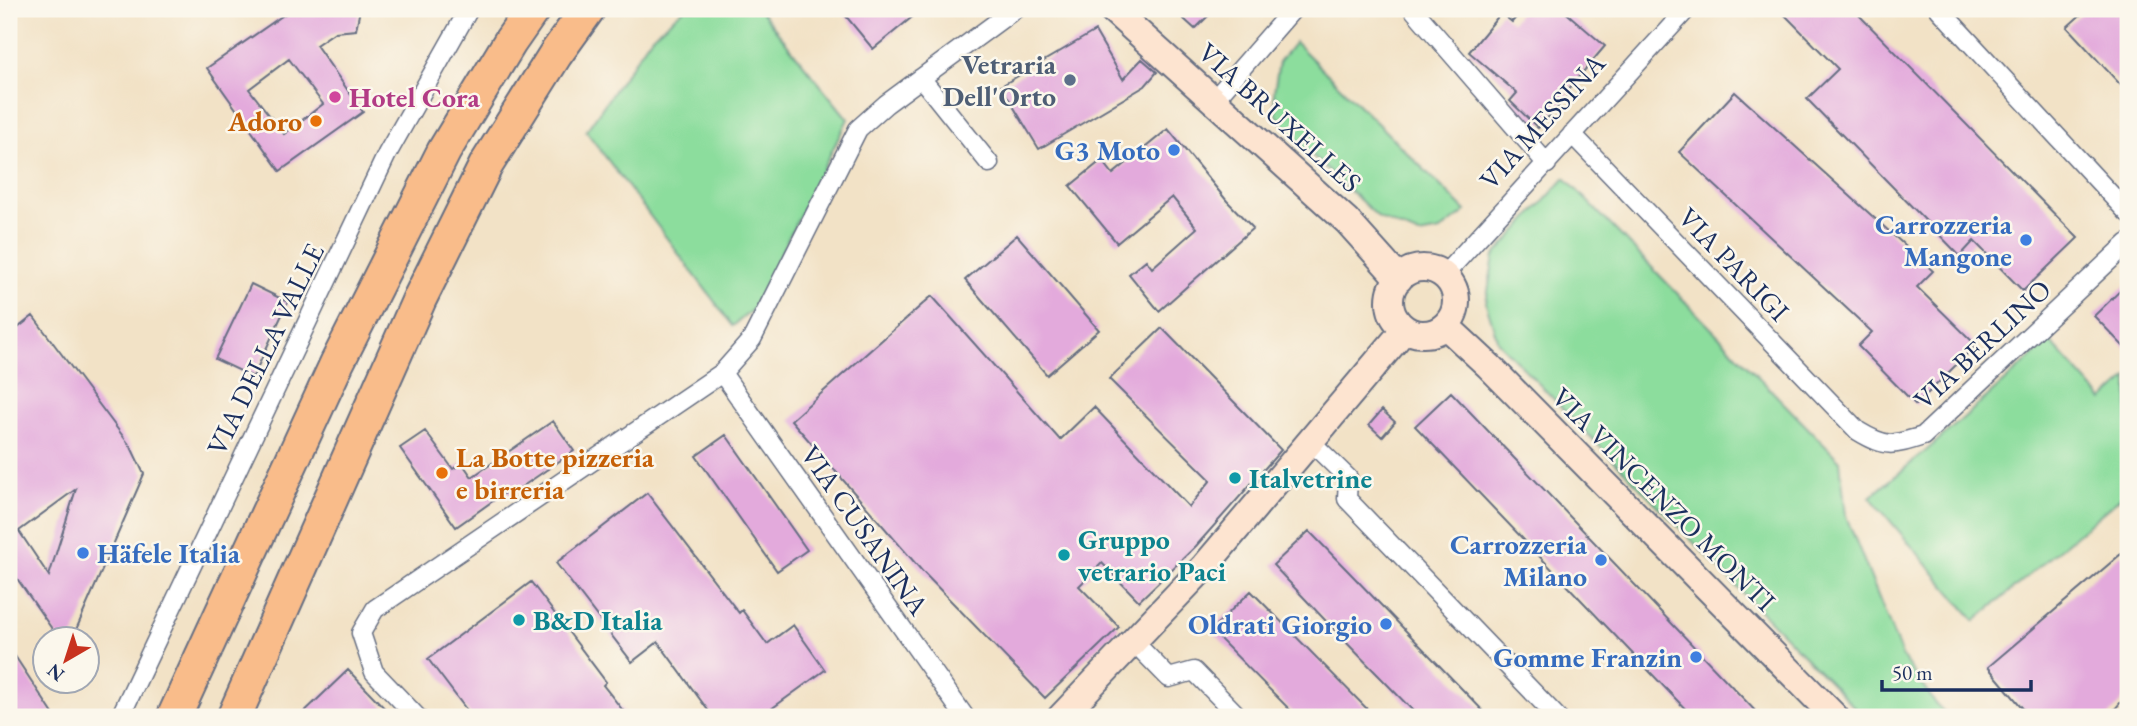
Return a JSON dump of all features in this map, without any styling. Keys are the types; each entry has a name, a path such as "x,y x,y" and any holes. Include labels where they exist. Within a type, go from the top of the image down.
{"highway":[{"path":"174,717 337,363 444,151 533,9"},
{"path":"234,717 419,300 486,165 555,55 588,9"}],"street":[{"name":"VIA DELLA VALLE","path":"120,717 387,154 469,9"},
{"path":"417,717 374,673 361,633 374,609 722,373 752,340 858,129 886,104 1015,9"},
{"name":"VIA BRUXELLES","path":"1112,9 1347,221 1399,278"},
{"path":"1213,101 1293,9"},
{"path":"1413,9 1547,164"},
{"name":"VIA MESSINA","path":"1444,275 1687,9"},
{"path":"1939,9 2128,214"},
{"path":"921,78 989,163"},
{"name":"VIA PARIGI","path":"1572,134 1858,431"},
{"name":"VIA BERLINO","path":"1858,431 1880,444 1899,444 1923,436 2128,243"},
{"path":"1426,268 1444,275 1452,284 1456,295 1457,306 1453,317 1446,326 1426,334 1405,329 1398,323 1390,305 1394,286 1399,278 1407,272 1426,268"},
{"name":"VIA VINCENZO MONTI","path":"1446,326 1489,366 1835,717"},
{"path":"1061,717 1205,566 1405,329"},
{"name":"VIA CUSANINA","path":"722,373 965,717"},
{"path":"1311,442 1348,478 1347,499 1557,717"},
{"path":"1133,641 1169,678 1194,671 1239,717"}],"green space":[{"path":"684,9 759,9 848,119 753,309 733,326 586,131 652,36"},
{"path":"1295,42 1466,211 1440,231 1419,235 1379,218 1293,137 1276,114 1274,92 1279,62"},
{"path":"1565,178 1840,461 1846,516 1903,658 1949,717 1864,717 1498,342 1486,303 1494,256"},
{"path":"2050,341 2103,400 2128,378 2128,491 1975,621 1870,497"}],"building":[{"name":"Hotel Cora","path":"292,9 360,9 356,30 335,32 316,45 363,112 280,171 207,68","holes":["289,59 323,104 284,134 249,89"]},
{"path":"840,9 922,9 873,49"},
{"path":"1173,9 1215,9 1195,29"},
{"path":"1523,9 1562,9 1605,46 1566,92 1569,95 1538,128 1510,101 1517,93 1469,52 1501,13 1512,22"},
{"path":"1779,9 1853,9 2078,238 2023,291 1974,241 1960,256 1807,99 1838,69"},
{"path":"2087,9 2128,9 2128,93 2067,27"},
{"path":"1095,31 1123,79 1142,59 1157,72 1145,86 1039,149 1001,86"},
{"path":"1735,92 1933,271 1917,287 1976,345 1916,405 1858,346 1872,332 1679,152"},
{"path":"1168,129 1227,201 1253,228 1159,311 1129,274 1146,260 1152,268 1197,228 1172,197 1117,243 1070,186 1102,160 1113,174"},
{"path":"1017,235 1099,330 1047,375 965,280"},
{"path":"2128,283 2128,351 2094,316"},
{"path":"251,284 288,302 253,377 215,359"},
{"path":"932,296 1060,440 1094,407 1189,507 1211,480 1109,379 1162,328 1281,450 1196,546 1139,601 1102,563 1079,586 1119,627 1045,698 922,571 791,420"},
{"path":"33,316 131,447 144,474 79,624 49,624 9,567 9,335","holes":["76,489 49,576 19,531"]},
{"path":"1451,392 1761,717 1693,717 1415,426"},
{"path":"1382,410 1395,422 1382,437 1369,425"},
{"path":"553,421 574,451 510,495 507,491 456,527 400,448 425,431 453,469 462,463 472,477"},
{"path":"726,435 807,550 777,571 696,456"},
{"path":"647,493 739,613 742,610 767,644 793,625 825,670 760,717 713,717 658,642 632,662 556,563"},
{"path":"1309,531 1489,717 1419,717 1342,638 1273,565"},
{"path":"2121,554 2128,562 2128,694 2108,717 2030,717 1988,667"},
{"name":"B&D Italia","path":"531,582 606,682 603,685 628,717 472,717 428,659"},
{"path":"1251,591 1375,717 1297,717 1211,630"},
{"path":"9,647 32,682 32,694 40,694 55,717 9,717"},
{"path":"348,670 393,717 299,717"}],"place":[{"name":"Vetraria Dell'Orto","path":"1070,80"},
{"name":"Hotel Cora","path":"335,97"},
{"name":"Adoro","path":"316,121"},
{"name":"G3 Moto","path":"1174,150"},
{"name":"Carrozzeria Mangone","path":"2026,240"},
{"name":"La Botte pizzeria e birreria","path":"442,473"},
{"name":"Italvetrine","path":"1235,478"},
{"name":"Häfele Italia","path":"83,553"},
{"name":"Gruppo vetrario Paci","path":"1064,555"},
{"name":"Carrozzeria Milano","path":"1601,560"},
{"name":"B&D Italia","path":"519,620"},
{"name":"Oldrati Giorgio","path":"1386,624"},
{"name":"Gomme Franzin","path":"1696,657"}]}
